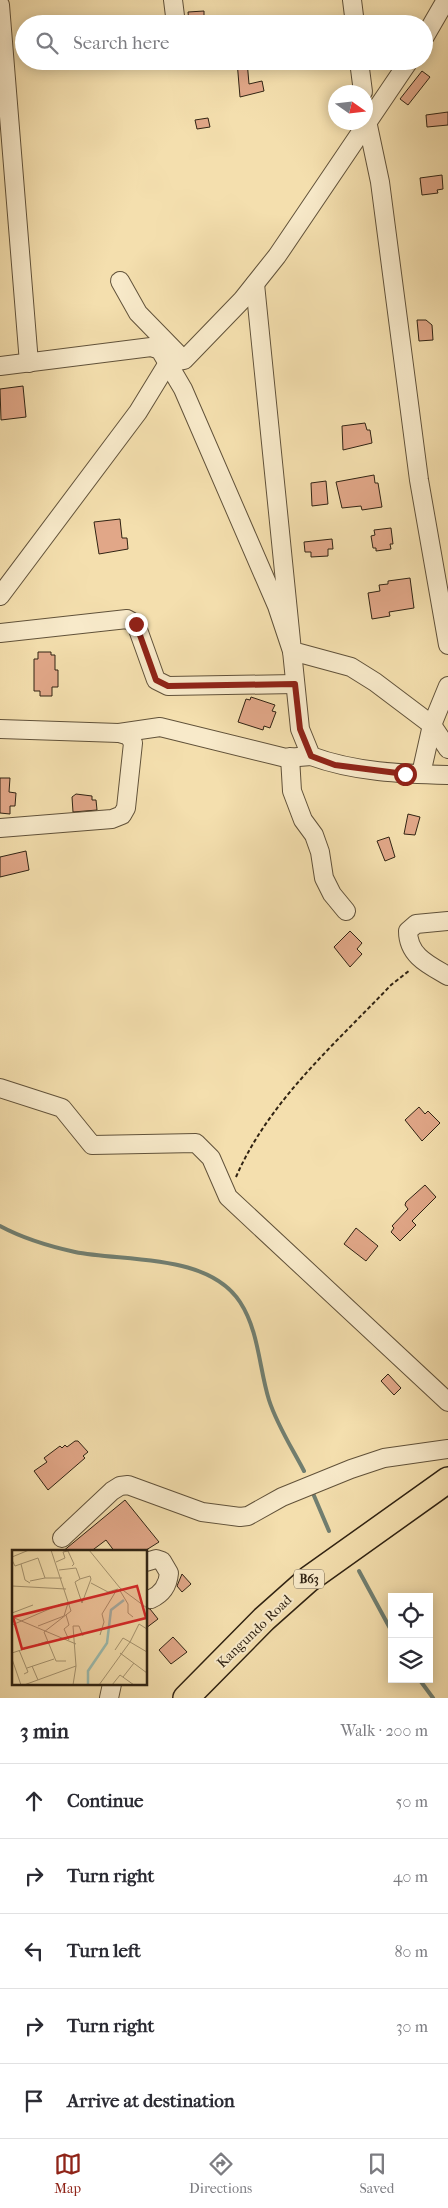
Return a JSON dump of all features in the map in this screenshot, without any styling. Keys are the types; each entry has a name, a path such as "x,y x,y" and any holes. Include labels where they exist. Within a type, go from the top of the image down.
{"highway":[{"name":"Kangundo Road","path":"186,1698 264,1619 309,1580 448,1480"}],"street":[{"path":"173,0 175,15"},
{"path":"352,0 354,15"},
{"path":"433,22 446,0"},
{"path":"0,5 29,363"},
{"path":"360,70 362,85"},
{"path":"373,110 402,70"},
{"path":"2,592 176,361 242,300 277,256 359,130"},
{"path":"368,130 380,182 419,480 448,645"},
{"path":"120,281 138,313 176,361 183,389 277,606 292,650"},
{"path":"255,284 300,729 311,756"},
{"path":"0,366 151,347 160,350 176,361"},
{"path":"0,633 126,618 136,624 156,680 168,686 295,684"},
{"path":"292,650 351,668 375,682 432,724 448,749"},
{"path":"421,774 432,724 448,686"},
{"path":"0,729 119,733 160,727 290,758 311,756 335,765 448,775"},
{"path":"0,828 112,819 122,815 126,808 133,743 129,736 119,733"},
{"path":"290,758 292,791 303,820 314,835 320,852 324,878 332,894 346,911"},
{"path":"448,921 416,924 408,931 408,942 421,960 448,976"},
{"path":"0,1088 62,1108 92,1145 196,1143 211,1158 228,1197 448,1402"},
{"path":"62,1538 112,1491 120,1486 128,1485 202,1512 240,1517 248,1516 282,1497 351,1468 384,1458 448,1449"},
{"path":"148,1561 156,1559 162,1561 168,1573 166,1587 159,1596 148,1598"}],"path":[{"path":"228,1197 248,1150 275,1109 391,985 421,960"}],"building":[{"path":"204,11 204,15 188,15 188,12"},
{"path":"238,70 248,70 249,84 262,81 264,91 240,97"},
{"path":"422,71 430,77 408,105 400,99"},
{"path":"448,112 448,125 427,127 426,115"},
{"path":"208,118 210,127 197,129 195,120"},
{"path":"442,175 443,189 437,190 438,193 422,195 420,178"},
{"path":"417,320 426,320 432,325 433,340 419,341"},
{"path":"23,386 26,417 1,420 0,389"},
{"path":"365,423 367,430 370,430 372,443 343,450 342,426"},
{"path":"374,475 375,483 378,483 382,507 362,510 361,506 342,508 336,482"},
{"path":"326,481 328,504 312,506 311,483"},
{"path":"120,519 122,538 127,538 128,549 99,554 94,522"},
{"path":"391,528 393,544 390,544 391,549 376,551 376,548 373,548 371,536 375,535 374,530"},
{"path":"332,539 333,549 328,549 328,556 311,557 311,552 305,552 304,542"},
{"path":"410,578 414,608 389,612 390,616 372,619 368,593 380,591 379,585 388,584 388,581"},
{"path":"38,652 51,652 51,655 55,655 55,670 58,670 58,687 52,687 52,696 40,696 40,691 34,691 34,659 38,659"},
{"path":"251,697 275,705 272,711 276,712 270,728 264,726 263,730 238,722 246,699 250,700"},
{"path":"0,778 10,778 9,792 16,793 15,806 10,806 10,814 0,813"},
{"path":"76,794 92,796 92,800 96,800 97,810 73,812 72,797"},
{"path":"408,814 420,817 415,835 404,834"},
{"path":"389,837 395,857 385,861 377,841"},
{"path":"26,851 29,870 0,877 0,857"},
{"path":"350,931 362,943 357,949 362,954 350,967 334,947"},
{"path":"419,1107 425,1114 428,1111 440,1123 422,1141 405,1120"},
{"path":"425,1185 436,1197 412,1221 416,1225 400,1241 391,1232 394,1228 392,1226 408,1209 405,1205 406,1202"},
{"path":"356,1228 378,1246 366,1261 344,1244"},
{"path":"388,1374 401,1388 394,1395 381,1381"},
{"path":"78,1441 88,1452 83,1456 85,1458 48,1490 34,1471 47,1462 44,1458 60,1446 62,1448 65,1445 67,1447"},
{"path":"125,1500 159,1542 146,1550 114,1550 106,1540 93,1550 64,1550"},
{"path":"182,1574 191,1584 182,1592 177,1586"},
{"path":"148,1608 150,1609 158,1619 148,1626"},
{"path":"173,1637 187,1652 171,1664 159,1650"}],"waterway":[{"path":"0,1226 36,1242 75,1252 164,1262 187,1267 208,1275 226,1286 240,1302 246,1313 255,1337 272,1409 304,1471"},
{"path":"312,1491 329,1531"},
{"path":"359,1571 388,1625"},
{"path":"422,1683 433,1698"}],"route":[{"path":"136,624 156,680 168,686 295,684 300,729 311,756 335,765 405,774"}]}
